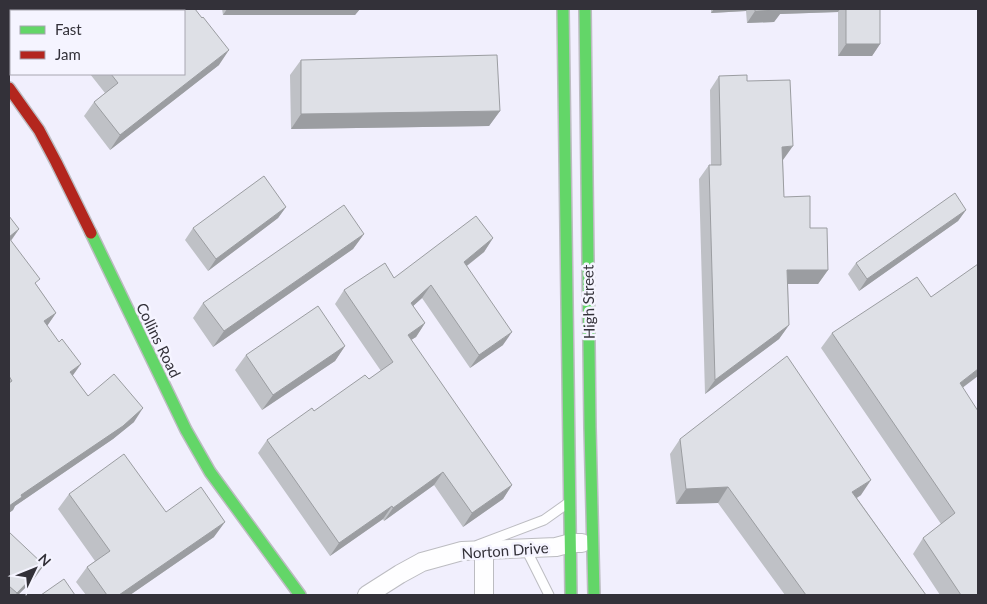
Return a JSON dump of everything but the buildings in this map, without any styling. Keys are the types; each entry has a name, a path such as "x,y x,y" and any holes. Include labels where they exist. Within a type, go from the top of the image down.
{"main road":[{"name":"High Street","path":"564,9 571,595"},
{"name":"High Street","path":"584,9 594,595"},
{"name":"Collins Road","path":"9,88 39,130 56,162 186,430 210,472 300,595"}],"street":[{"name":"Norton Drive","path":"368,595 422,562 462,551 592,543"},
{"path":"484,550 484,595"}],"lane":[{"path":"462,551 544,520 570,501"},
{"path":"526,548 548,595"}],"shaded area":[{"path":"9,9 978,9 978,595 9,595"}],"traffic: fast":[{"path":"563,9 571,595"},
{"path":"585,9 594,595"},
{"path":"91,233 186,430 210,472 300,595"}],"traffic: jam":[{"path":"9,88 39,130 91,233"}]}
